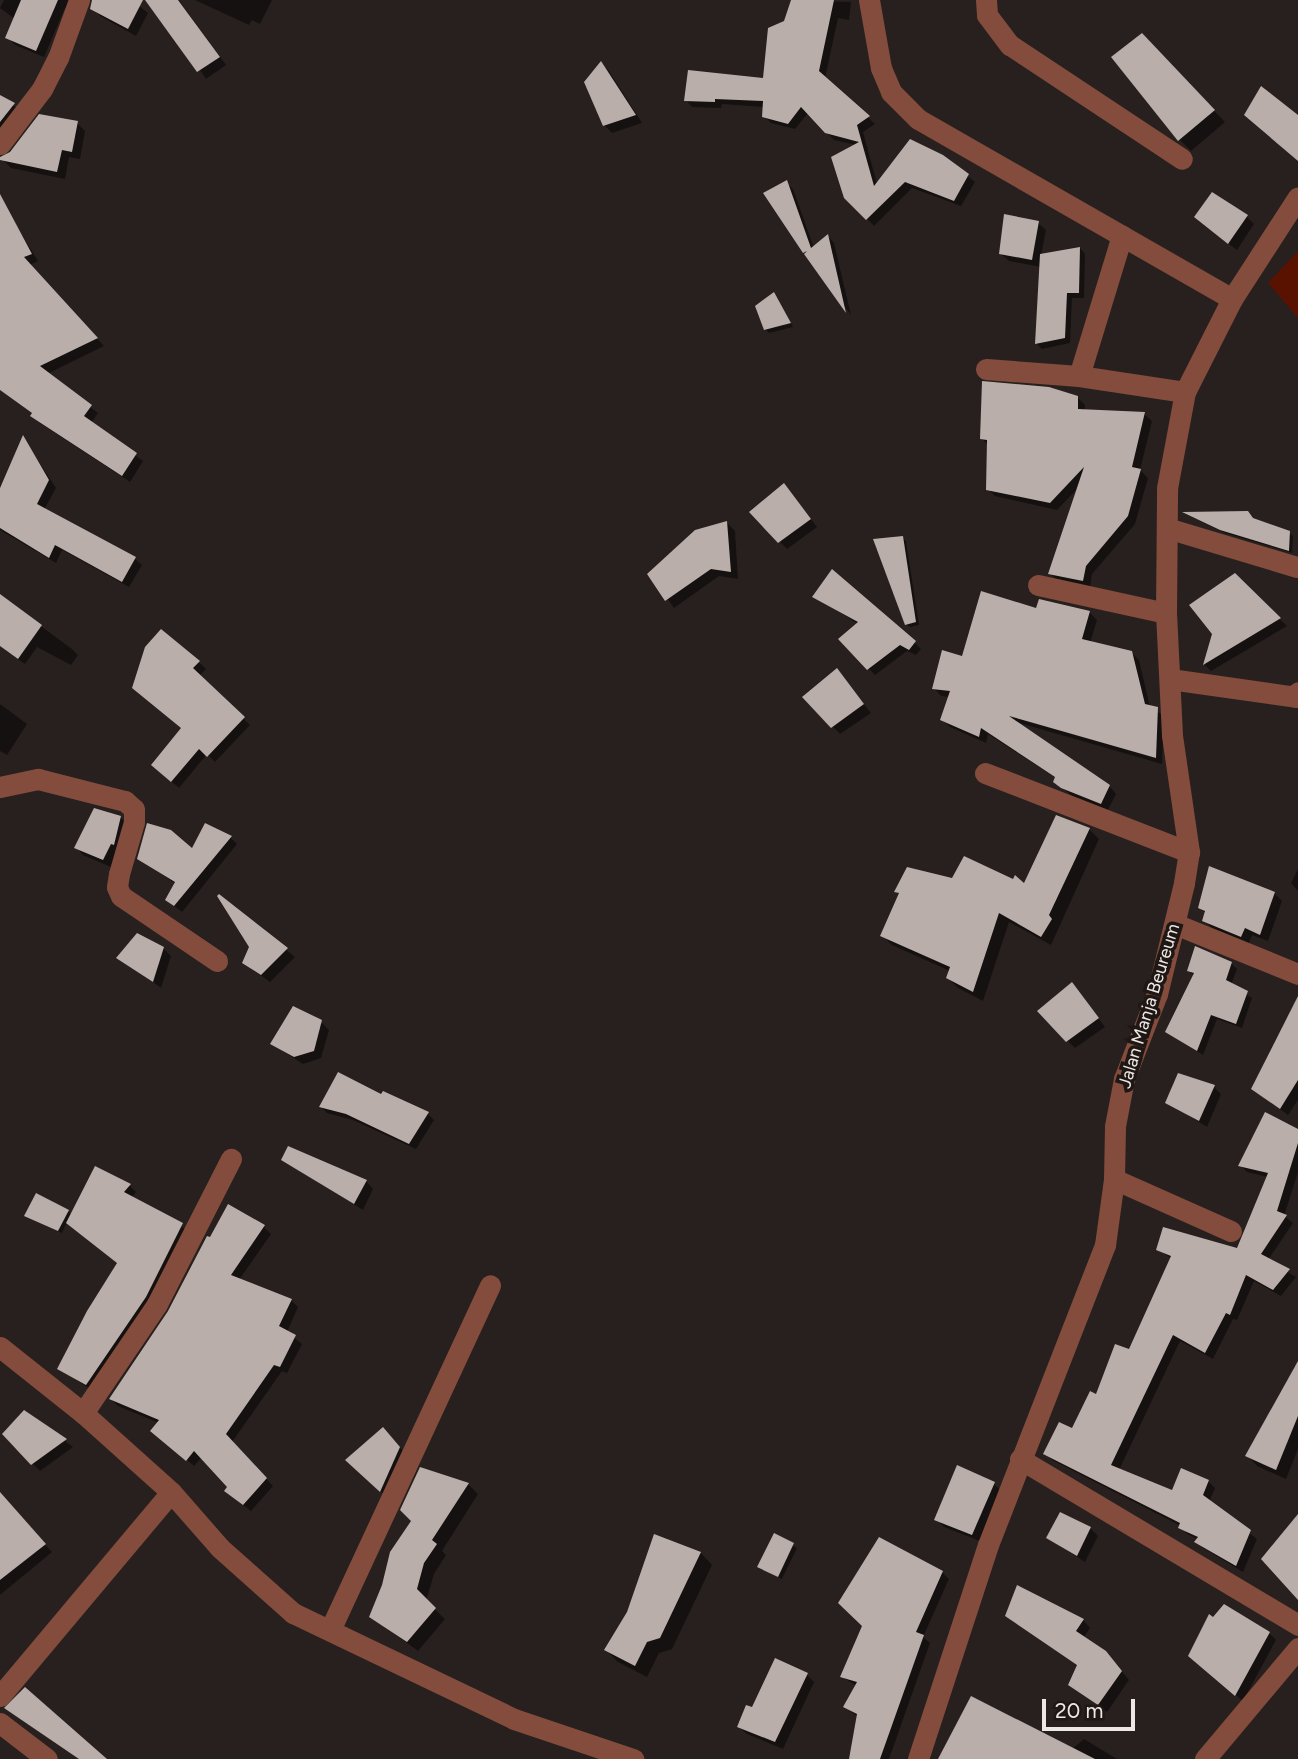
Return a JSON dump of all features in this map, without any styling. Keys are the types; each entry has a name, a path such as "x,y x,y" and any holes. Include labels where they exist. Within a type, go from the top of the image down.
{"street":[{"path":"0,144 42,89 58,58 79,0"},
{"path":"869,0 881,68 891,92 918,120 1231,299"},
{"path":"986,0 987,15 1010,45 1182,159"},
{"name":"Jalan Manja Beureum","path":"918,1759 988,1545 1105,1245 1114,1179 1115,1126 1124,1079 1157,994 1175,925 1189,852 1172,735 1166,612 1167,488 1185,392 1231,299 1298,197"},
{"path":"1079,376 1122,235"},
{"path":"986,369 1079,376 1185,392"},
{"path":"1167,528 1297,567"},
{"path":"1038,585 1166,612"},
{"path":"1170,679 1296,697 1298,692"},
{"path":"985,773 1189,852"},
{"path":"0,787 38,779 125,801 134,809 134,822 119,874 117,887 121,896 217,961"},
{"path":"1175,925 1298,974"},
{"path":"83,1413 157,1304 231,1159"},
{"path":"1114,1179 1231,1231"},
{"path":"330,1630 489,1285"},
{"path":"0,1347 83,1413 171,1492 220,1548 276,1601 293,1613 514,1719 633,1759"},
{"path":"1020,1459 1298,1625"},
{"path":"0,1696 171,1492"},
{"path":"1205,1759 1298,1648"},
{"path":"0,1723 47,1759"}],"shaded area":[{"path":"1298,251 1298,318 1268,283"}],"building":[{"path":"21,0 58,0 36,51 5,38"},
{"path":"92,0 143,0 128,29 90,9"},
{"path":"145,0 178,0 220,57 197,72"},
{"path":"791,0 834,0 819,71 870,116 857,125 874,186 910,139 943,155 969,174 954,201 905,182 866,220 844,198 831,157 859,142 825,133 801,107 788,124 762,117 763,101 684,101 688,70 763,78 768,28 784,21"},
{"path":"1142,33 1215,110 1178,141 1111,57"},
{"path":"601,61 636,115 603,126 584,82"},
{"path":"1261,86 1298,115 1298,161 1244,115"},
{"path":"0,95 15,103 0,122"},
{"path":"39,114 78,121 72,152 62,150 57,172 0,160 0,157 10,152"},
{"path":"787,180 811,248 828,234 846,313 804,254 807,251 803,253 763,193"},
{"path":"1212,192 1248,215 1228,244 1194,217"},
{"path":"0,194 32,254 24,257 98,338 40,366 92,405 84,416 137,453 122,476 30,416 32,413 0,390"},
{"path":"1004,214 1039,221 1032,260 999,254"},
{"path":"1080,247 1079,293 1067,293 1065,338 1035,344 1040,254"},
{"path":"774,292 791,323 764,330 755,306"},
{"path":"982,381 1049,387 1078,396 1078,409 1145,412 1132,467 1141,469 1128,516 1086,566 1083,581 1048,574 1084,467 1050,503 986,490 987,440 980,439"},
{"path":"23,435 49,480 37,504 136,557 122,582 55,545 49,558 0,528 0,488"},
{"path":"784,483 811,519 778,543 749,512"},
{"path":"1248,511 1253,518 1290,531 1289,551 1220,530 1182,512"},
{"path":"727,521 731,572 711,569 665,601 647,574 695,530"},
{"path":"903,536 916,622 905,625 873,539"},
{"path":"832,569 916,641 909,650 900,645 867,670 838,639 858,622 812,597"},
{"path":"1235,573 1281,618 1203,665 1212,634 1189,605"},
{"path":"981,591 1036,608 1039,599 1090,611 1082,639 1132,651 1145,704 1158,707 1156,758 1009,716 1110,785 1101,804 1061,788 1053,782 1055,777 981,728 979,737 940,720 950,691 932,689 942,650 962,656"},
{"path":"0,594 42,625 18,659 0,646"},
{"path":"161,629 200,661 193,668 245,717 207,757 199,749 171,782 151,765 181,728 132,688 145,647"},
{"path":"837,668 864,704 831,728 802,697"},
{"path":"94,808 121,816 114,845 111,844 103,860 74,848"},
{"path":"1056,815 1090,828 1049,915 1052,919 1041,937 999,913 973,992 946,978 950,967 880,936 899,893 894,892 907,867 952,878 964,856 1013,879 1015,875 1024,883"},
{"path":"147,823 171,830 192,848 205,823 232,836 174,906 165,900 175,882 137,859"},
{"path":"1209,866 1275,892 1260,935 1245,928 1241,937 1202,921 1205,911 1198,908"},
{"path":"219,894 288,948 261,975 242,963 249,947 217,896"},
{"path":"137,933 164,947 153,982 116,958"},
{"path":"1195,946 1232,962 1226,980 1248,991 1236,1024 1211,1015 1197,1051 1165,1032 1194,973 1187,971"},
{"path":"1072,982 1099,1018 1066,1042 1037,1011"},
{"path":"1298,996 1298,1080 1280,1109 1251,1089"},
{"path":"293,1006 322,1020 314,1051 294,1057 270,1044"},
{"path":"338,1072 381,1094 383,1091 429,1112 409,1144 346,1114 319,1107"},
{"path":"1178,1073 1215,1085 1199,1121 1165,1103"},
{"path":"1265,1112 1298,1129 1298,1143 1277,1211 1287,1215 1261,1254 1290,1269 1273,1290 1246,1275 1230,1315 1226,1313 1205,1353 1173,1335 1111,1465 1172,1490 1181,1468 1209,1480 1203,1495 1251,1530 1236,1566 1194,1542 1198,1537 1178,1528 1180,1523 1043,1454 1059,1422 1072,1428 1090,1391 1096,1394 1115,1344 1129,1349 1171,1256 1156,1250 1163,1227 1237,1248 1268,1173 1238,1166"},
{"path":"288,1146 367,1180 354,1204 281,1160"},
{"path":"95,1166 131,1184 124,1192 183,1223 146,1297 86,1385 57,1369 87,1311 117,1263 66,1223"},
{"path":"36,1193 69,1210 58,1231 24,1216"},
{"path":"228,1204 265,1225 231,1275 292,1299 279,1326 296,1335 280,1367 274,1365 226,1434 267,1478 243,1505 224,1491 227,1487 194,1451 186,1461 150,1431 159,1420 109,1399 168,1311 207,1236 210,1237"},
{"path":"1298,1361 1298,1416 1276,1470 1245,1456"},
{"path":"24,1410 67,1439 31,1465 2,1434"},
{"path":"383,1427 400,1447 380,1492 345,1460"},
{"path":"957,1465 995,1482 972,1535 934,1520"},
{"path":"420,1467 469,1483 432,1540 437,1544 424,1563 417,1589 436,1608 407,1642 369,1617 382,1585 390,1552 411,1521 400,1510"},
{"path":"0,1492 46,1544 0,1580"},
{"path":"1060,1512 1091,1527 1077,1556 1046,1538"},
{"path":"1298,1514 1298,1600 1261,1559"},
{"path":"774,1533 794,1543 778,1577 757,1567"},
{"path":"654,1534 701,1552 660,1638 647,1642 635,1666 604,1650 627,1612"},
{"path":"879,1537 943,1571 916,1632 924,1635 880,1759 849,1759 857,1714 843,1707 857,1682 840,1677 862,1626 838,1603"},
{"path":"1017,1585 1084,1619 1076,1631 1106,1651 1122,1671 1098,1705 1068,1685 1077,1665 1005,1616"},
{"path":"1224,1604 1270,1632 1235,1696 1188,1656 1209,1614 1213,1617"},
{"path":"775,1658 808,1673 775,1742 737,1727 746,1705 752,1707"},
{"path":"25,1687 107,1759 79,1759 4,1708"},
{"path":"971,1696 1095,1759 938,1759"}]}
